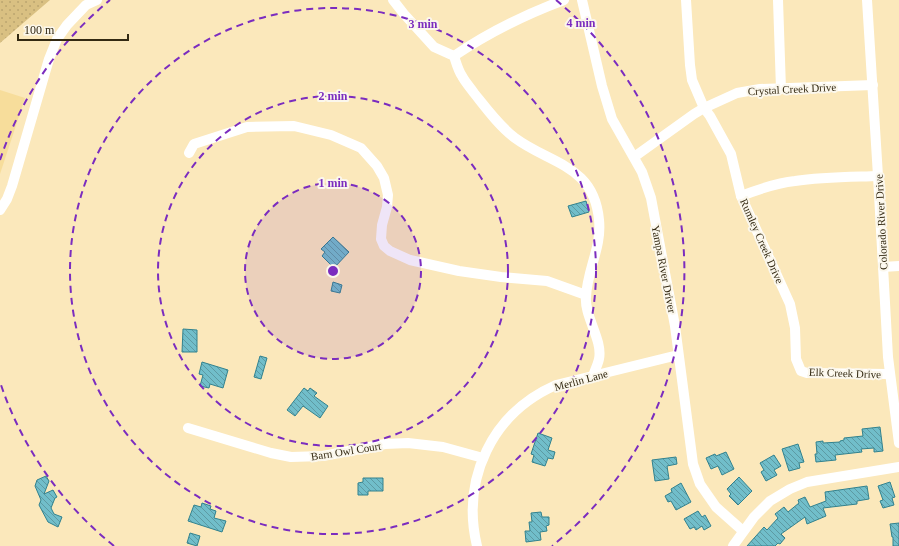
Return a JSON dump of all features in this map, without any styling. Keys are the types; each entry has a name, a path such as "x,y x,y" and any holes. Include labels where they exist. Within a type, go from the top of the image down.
{"street":[{"path":"0,210 7,200 12,186 49,59 57,39 67,25 86,5 98,0"},
{"path":"393,0 434,47 454,56 461,76 495,118 515,138 575,172 581,177 591,192 597,206 600,231 598,248 586,285 585,303 597,342 599,358 592,376"},
{"path":"454,56 478,39 510,22 564,0"},
{"name":"Yampa River Driver","path":"582,0 608,107 618,130 642,172 651,198 675,326 693,464 700,484 716,507 743,531"},
{"name":"Rumley Creek Drive","path":"686,0 692,80 704,108 731,154 741,196 790,304 795,328 796,359 801,371"},
{"path":"778,0 781,89"},
{"name":"Colorado River Drive","path":"867,0 889,374 899,443"},
{"name":"Crystal Creek Drive","path":"634,157 704,108 737,93 760,89 873,85"},
{"path":"189,154 194,144 247,127 294,126 332,135 361,148 377,166 384,178 388,195 380,239 384,246 390,251 410,260 459,271 547,281 586,295"},
{"path":"741,196 763,188 794,181 878,176"},
{"path":"883,267 899,266"},
{"name":"Merlin Lane","path":"477,546 474,531 474,487 483,458 504,423 526,402 543,390 556,385 678,355"},
{"name":"Elk Creek Drive","path":"801,371 819,374 889,374"},
{"name":"Barn Owl Court","path":"188,428 271,453 291,457 323,456 385,444 408,443 443,448 483,458"},
{"path":"733,546 754,517 770,501 790,489 807,482 899,467"}],"shaded area":[{"path":"0,0 50,0 0,43"},
{"path":"0,90 25,98 0,174"}],"building":[{"path":"586,201 589,212 572,217 568,206"},
{"path":"333,237 349,252 334,268 322,256 325,252 321,249"},
{"path":"333,282 342,285 340,293 331,291"},
{"path":"183,329 197,330 197,352 182,352"},
{"path":"260,356 267,358 261,379 254,377"},
{"path":"202,362 228,370 223,388 210,384 209,388 200,386 203,375 199,374"},
{"path":"304,388 308,391 310,388 317,393 314,396 328,406 320,418 303,406 295,416 287,410"},
{"path":"880,427 883,451 874,452 874,448 861,449 862,452 835,455 836,460 816,462 816,442 840,442 844,440 844,438 863,436 862,429"},
{"path":"538,433 552,438 548,450 555,452 553,459 548,458 545,466 532,462 534,455 531,454"},
{"path":"798,444 804,462 799,463 800,468 789,471 782,449"},
{"path":"726,452 734,469 722,475 718,466 711,469 706,458 715,454 716,456"},
{"path":"774,455 781,466 774,470 777,475 766,481 761,472 764,470 760,463"},
{"path":"676,457 677,464 667,466 669,479 655,481 652,460"},
{"path":"46,476 49,481 44,494 53,490 57,497 55,498 51,508 54,514 62,517 58,527 48,522 39,505 41,500 35,486 37,480"},
{"path":"739,477 752,491 738,505 729,496 731,494 727,489"},
{"path":"363,478 383,478 383,491 368,491 368,495 358,495 358,483 363,482"},
{"path":"890,482 895,497 892,498 894,505 883,508 880,501 883,500 878,486"},
{"path":"681,483 691,502 676,510 671,501 668,502 665,496 672,492 671,489"},
{"path":"867,486 869,499 857,501 857,504 823,508 826,516 807,524 805,517 781,534 785,538 780,544 778,543 775,546 747,546 764,527 767,530 778,518 775,514 784,507 788,512 799,503 798,500 805,497 810,507 826,501 825,492"},
{"path":"202,503 211,506 210,509 216,511 214,518 226,521 222,532 188,521 194,505 201,507"},
{"path":"698,511 702,517 705,515 711,526 704,530 702,526 696,530 694,527 690,529 684,519"},
{"path":"541,512 542,517 549,517 549,525 546,526 547,531 540,532 541,540 526,542 525,531 530,531 529,522 532,522 531,513"},
{"path":"899,523 899,546 893,546 893,537 890,524"},
{"path":"190,533 200,536 197,546 187,543"}]}
